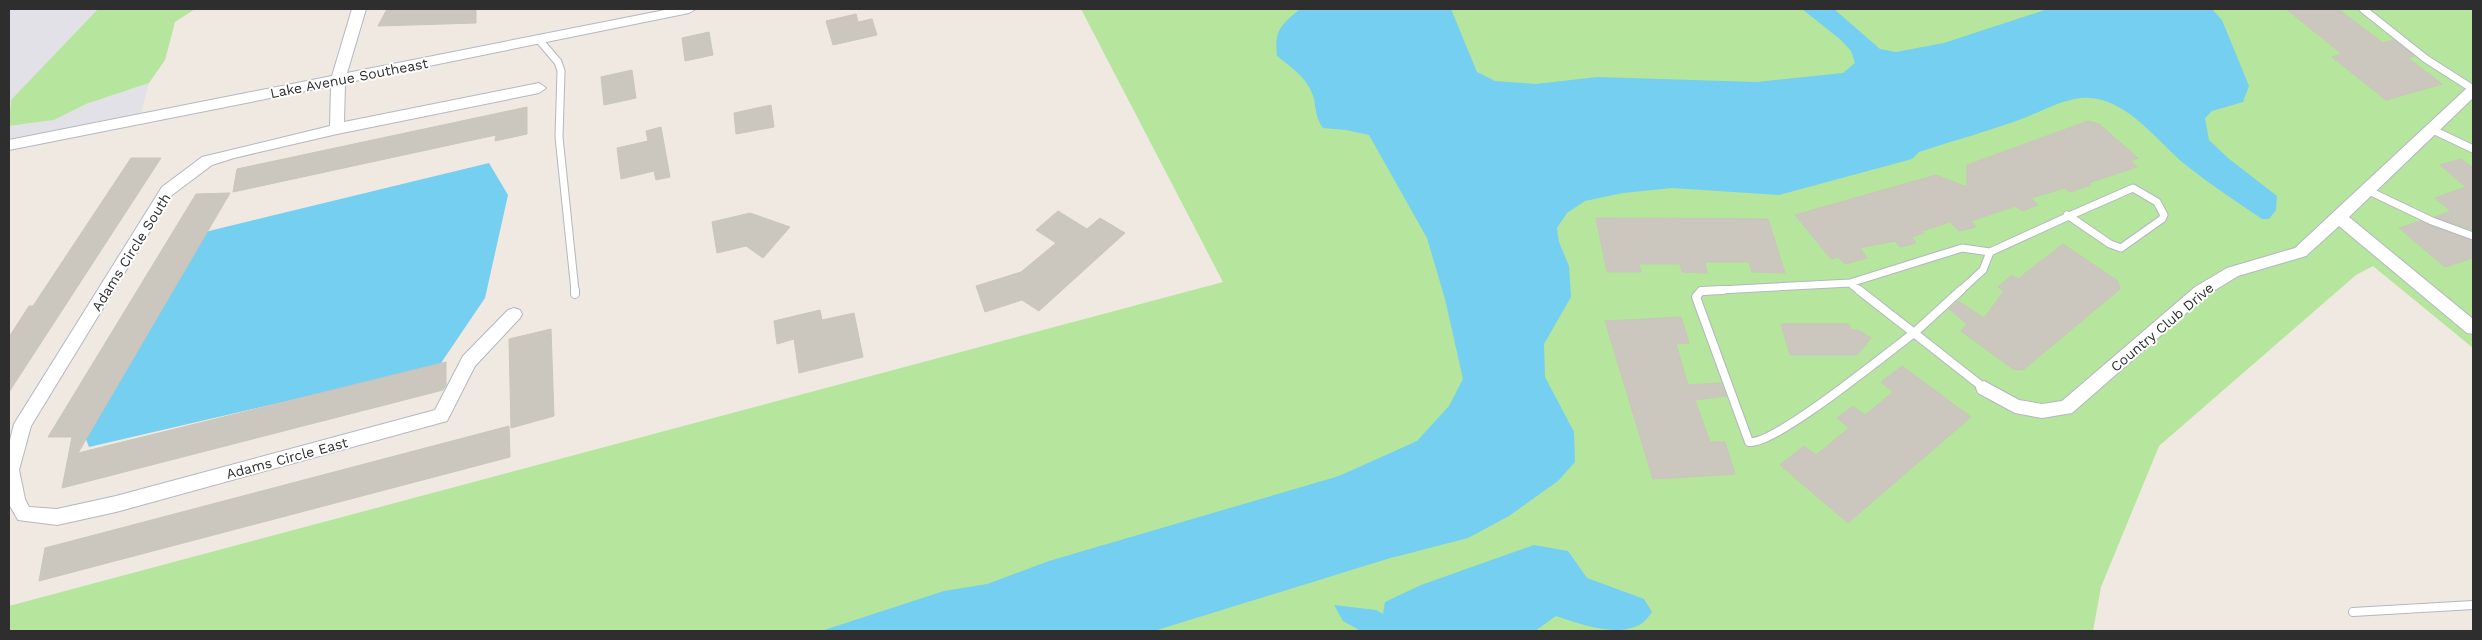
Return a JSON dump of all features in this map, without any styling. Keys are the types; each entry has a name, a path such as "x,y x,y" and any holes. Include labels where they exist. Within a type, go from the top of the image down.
{"street":[{"path":"337,129 338,80 349,49 359,9"},
{"name":"Lake Avenue Southeast","path":"9,145 689,9"},
{"name":"Adams Circle South","path":"16,500 10,470 23,424 167,191 207,161 337,129 539,88"},
{"name":"Country Club Drive","path":"1984,388 2015,406 2042,411 2066,408 2147,340 2201,291 2233,272 2300,252 2473,89"},
{"path":"2339,217 2473,328"},
{"name":"Adams Circle East","path":"16,500 24,514 57,517 116,504 441,416 469,361 514,314"}],"lane":[{"path":"2363,9 2426,59 2473,89"},
{"path":"540,40 558,62 561,71 559,137 574,294"},
{"path":"2432,129 2471,145"},
{"path":"1990,252 1982,270 1914,333 1791,424 1756,443 1749,442 1696,297 1701,291 1850,284 1962,248 1990,252 2067,215 2133,188 2157,202 2164,215 2162,220 2121,248 2110,244 2067,215"},
{"path":"2367,190 2409,211 2473,236"},
{"path":"1850,284 1984,388"},
{"path":"2353,612 2473,605"}],"shaded area":[{"path":"9,9 98,9 11,100 9,109"},
{"path":"149,83 141,113 9,139 9,126 54,120 86,104"}],"green space":[{"path":"98,9 195,9 175,22 165,60 149,83 86,104 54,120 9,126 11,100"},
{"path":"1081,9 2473,9 2473,348 2373,266 2356,275 2159,446 2101,587 2093,631 9,631 9,606 1223,282"}],"water":[{"path":"1300,9 1451,9 1477,72 1495,81 1536,84 1597,77 1757,82 1843,73 1855,63 1851,51 1841,40 1802,9 1834,9 1880,49 1896,52 1944,43 2048,9 2212,9 2222,20 2249,86 2243,102 2212,111 2205,118 2209,140 2228,158 2277,196 2276,210 2269,219 2262,219 2187,166 2126,111 2097,99 2081,98 2059,103 2011,123 1919,152 1912,159 1779,195 1672,188 1623,193 1585,201 1567,213 1557,228 1559,242 1569,266 1571,297 1544,344 1545,377 1574,432 1575,462 1558,481 1509,516 1468,538 1387,559 1154,631 821,631 944,591 987,584 1049,561 1339,476 1417,441 1449,406 1463,379 1445,299 1427,238 1369,135 1323,128 1318,118 1312,92 1299,74 1277,56 1276,47 1280,29"},
{"path":"489,163 508,195 485,298 439,366 89,447 84,434 205,232"},
{"path":"1534,545 1568,551 1587,578 1644,599 1652,612 1641,624 1621,630 1598,628 1556,616 1535,631 1361,631 1343,621 1334,605 1376,610 1383,614 1385,602 1421,585"}],"building":[{"path":"387,9 476,9 476,23 378,26"},
{"path":"2286,9 2338,9 2383,43 2394,40 2414,56 2408,58 2442,84 2386,100 2332,57 2342,54"},
{"path":"856,14 858,22 872,19 877,35 833,45 826,21"},
{"path":"709,32 713,55 685,61 682,38"},
{"path":"632,70 636,98 604,105 601,77"},
{"path":"771,105 774,127 736,134 734,113"},
{"path":"527,107 527,134 495,141 496,135 233,192 237,169"},
{"path":"2088,121 2099,124 2138,158 2130,161 2137,167 2088,183 2091,185 2070,192 2065,188 2031,198 2038,205 2022,211 2016,206 1971,221 1976,227 1959,231 1950,222 1922,231 1924,233 1912,237 1916,243 1900,247 1895,241 1860,248 1867,258 1845,264 1838,257 1831,259 1795,215 1936,175 1967,187 1967,165"},
{"path":"661,127 670,177 656,180 654,171 621,179 617,148 648,141 646,131"},
{"path":"131,158 161,158 9,392 9,337 29,306 33,306"},
{"path":"2461,159 2473,168 2473,230 2435,217 2451,211 2435,198 2466,187 2440,165"},
{"path":"230,193 78,453 446,362 446,385 443,390 62,488 72,437 48,437 196,194"},
{"path":"1058,211 1087,229 1100,218 1125,233 1039,311 1022,300 985,312 976,286 1021,272 1056,243 1036,230"},
{"path":"750,213 790,227 763,258 746,246 717,253 712,222"},
{"path":"1596,218 1768,219 1785,273 1752,272 1749,262 1705,262 1707,273 1682,272 1680,264 1639,264 1641,272 1607,272"},
{"path":"2420,221 2473,241 2473,258 2445,267 2399,228"},
{"path":"2063,244 2118,281 2120,289 2023,370 2013,369 1961,331 1967,324 1949,309 1958,301 1984,318 2004,291 1998,287 2012,275 2018,279"},
{"path":"820,310 822,320 854,313 863,357 799,373 794,339 777,344 774,321"},
{"path":"1681,317 1689,343 1676,344 1688,385 1721,383 1726,396 1695,400 1710,442 1725,442 1735,474 1653,479 1605,321"},
{"path":"1781,324 1849,324 1851,330 1858,330 1871,338 1857,355 1790,355"},
{"path":"551,329 554,416 511,428 509,339"},
{"path":"1902,366 1971,417 1848,523 1780,465 1804,446 1816,455 1849,428 1837,418 1853,406 1865,415 1893,392 1881,382"},
{"path":"509,426 510,457 39,581 45,548"}]}
